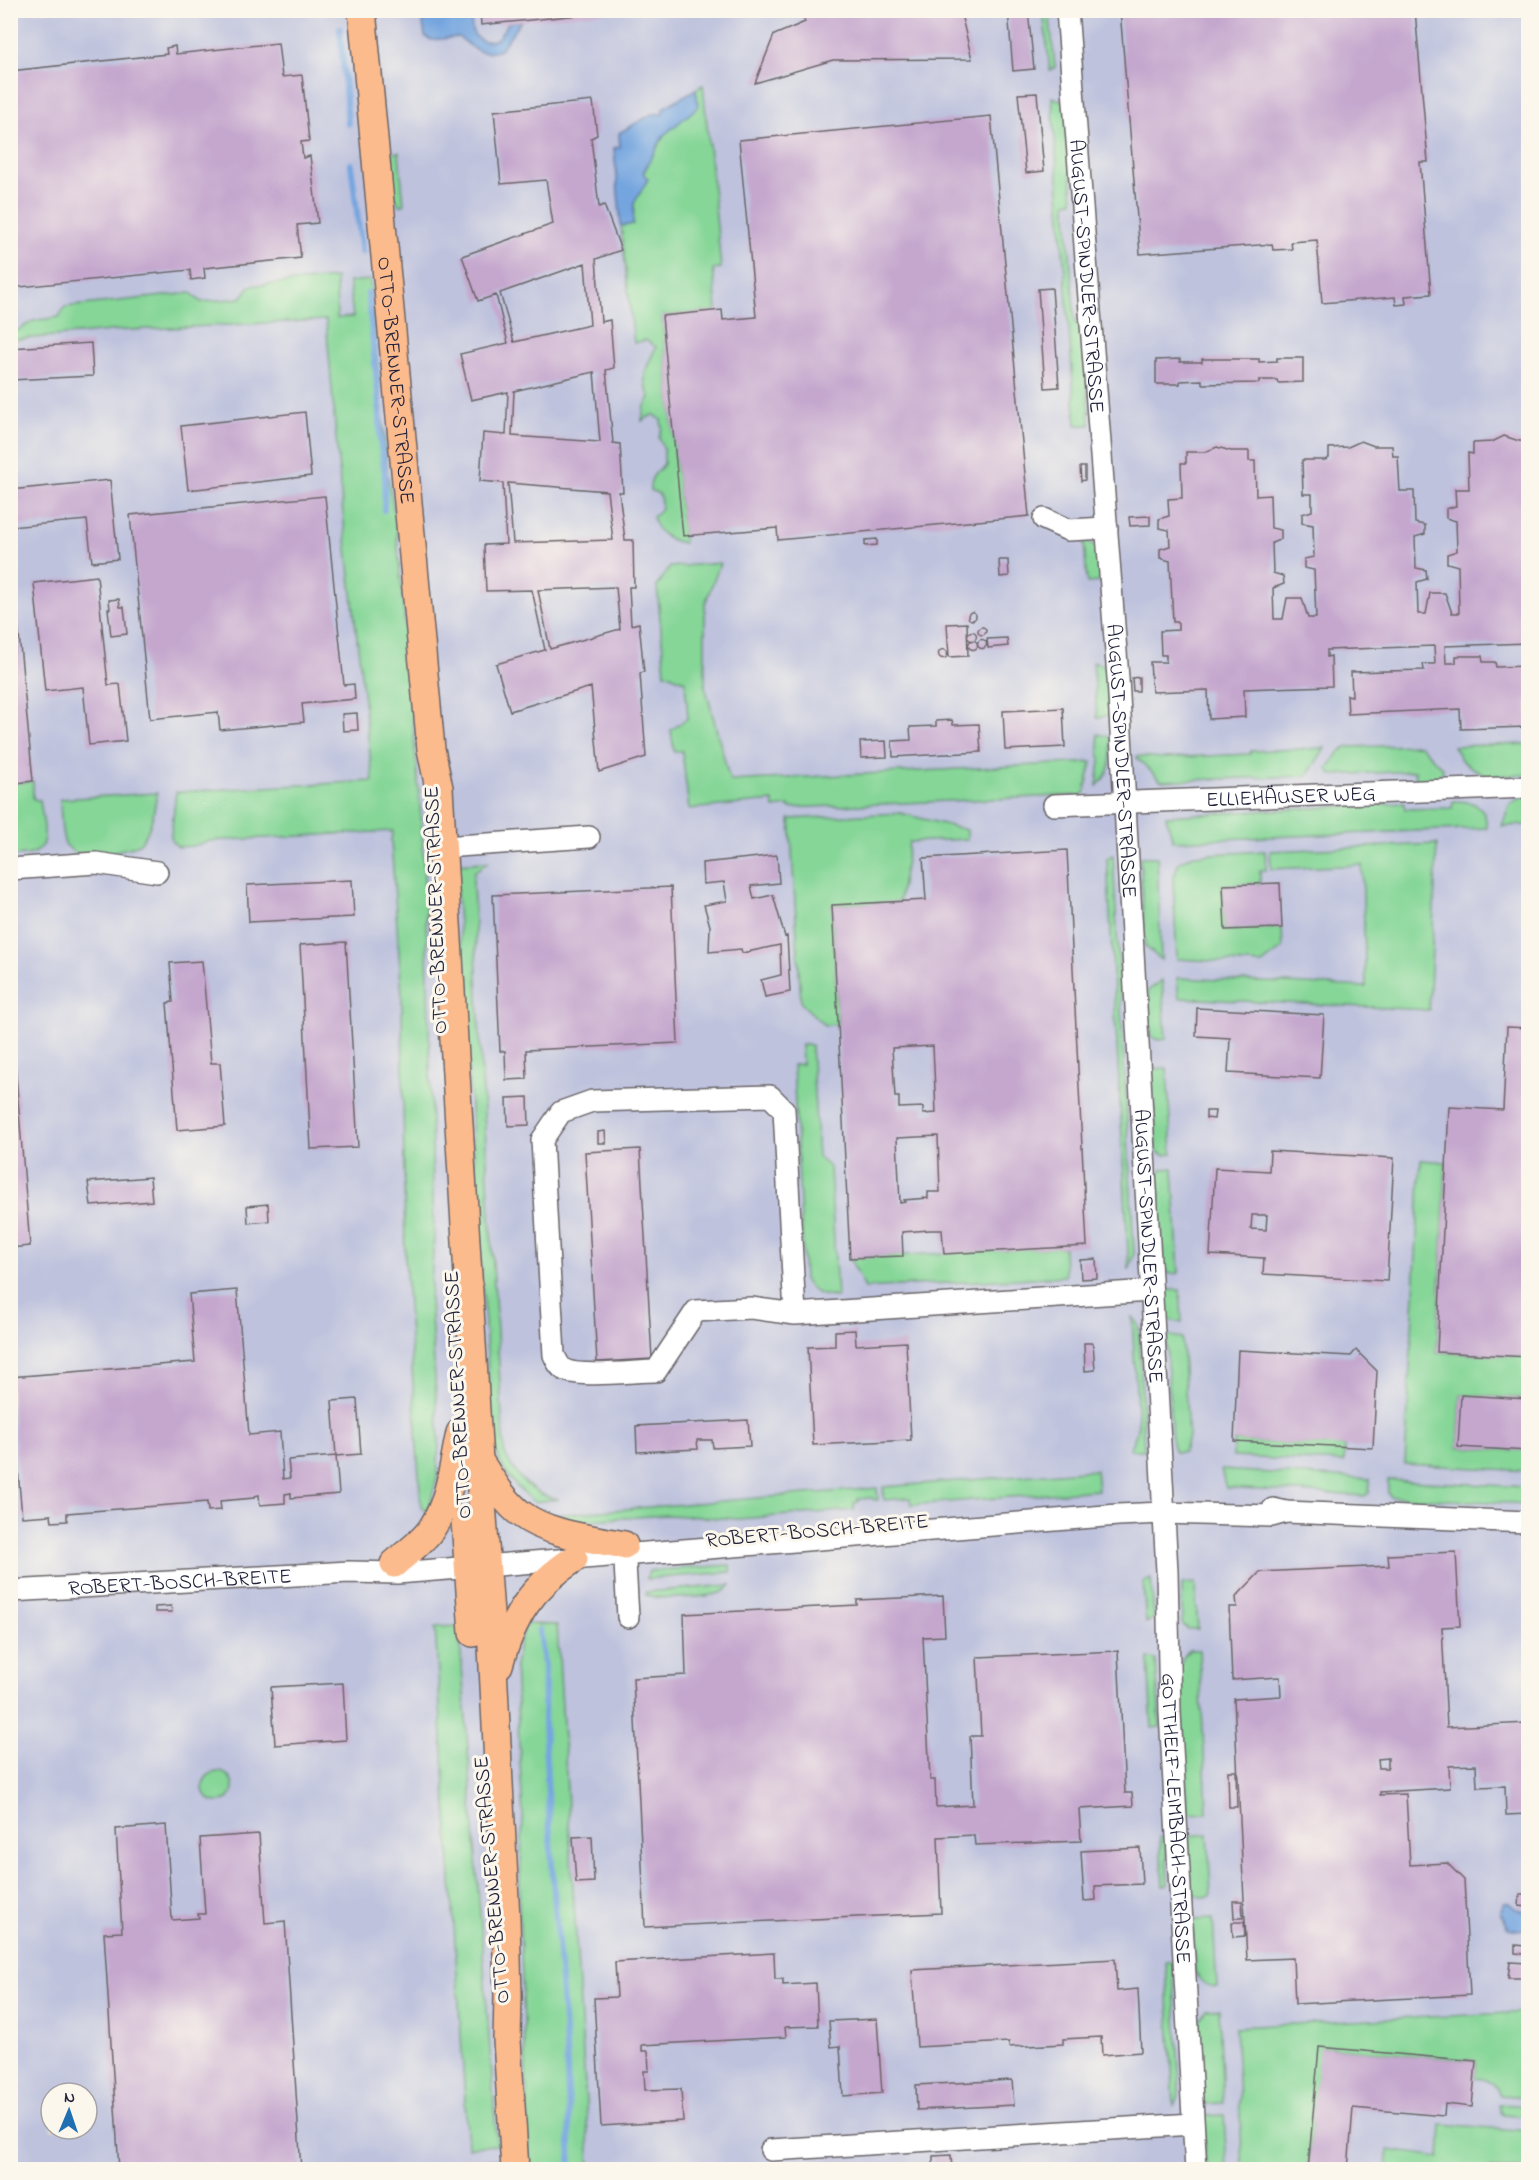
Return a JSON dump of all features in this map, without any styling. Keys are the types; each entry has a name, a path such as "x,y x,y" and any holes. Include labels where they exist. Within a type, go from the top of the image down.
{"main road":[{"name":"OTTO-BRENNER-STRASSE","path":"362,10 431,749 439,788 479,1461 477,1562 499,1997 507,2040"},
{"name":"OTTO-BRENNER-STRASSE","path":"431,749 428,788 448,1234 460,1433 494,1680 506,1930 507,2040 515,2169"},
{"path":"394,1564 431,1530 439,1516 446,1499 460,1433"},
{"path":"479,1461 499,1491 522,1515 560,1532 624,1550"},
{"path":"494,1680 508,1636 523,1607 545,1581 574,1559"}],"street":[{"name":"AUGUST-SPINDLER-STRASSE","path":"1067,10 1118,678 1163,1509"},
{"path":"1044,519 1068,530 1107,528"},
{"name":"ELLIEHÄUSER WEG","path":"1054,806 1528,787"},
{"path":"443,847 589,837"},
{"path":"10,869 96,863 157,872"},
{"path":"795,1314 784,1110 770,1096 592,1101 561,1112 543,1140 554,1355 561,1368 573,1373 656,1371 696,1311 751,1308 795,1314 1150,1291"},
{"name":"ROBERT-BOSCH-BREITE","path":"10,1591 349,1572 397,1573 477,1562 1117,1506 1272,1516 1286,1512 1528,1522"},
{"name":"GOTTHELF-LEIMBACH-STRASSE","path":"1163,1509 1170,1640 1170,1713 1196,2169"},
{"path":"624,1550 628,1617"},
{"name":"ROBERT-BOSCH-BREITE","path":"349,1572 394,1564 574,1559 624,1550"},
{"path":"771,2150 1193,2124"}],"shaded area":[{"path":"11,11 1528,11 1528,2169 11,2169"}],"green space":[{"path":"1043,11 1049,11 1055,67 1050,71"},
{"path":"703,85 721,268 713,269 717,311 662,316 684,543 664,535 657,527 653,517 660,510 661,505 659,494 650,490 650,485 654,475 664,464 664,450 659,438 662,428 661,420 655,415 642,421 644,408 650,397 645,377 656,347 646,340 634,343 621,226 633,224 634,203 648,179 643,174 664,135 698,107 696,89"},
{"path":"1052,97 1066,102 1073,201 1066,202 1075,323 1083,324 1090,425 1076,425"},
{"path":"399,152 404,205 399,205 394,194 391,153"},
{"path":"336,278 337,318 353,317 349,282 370,280 388,477 396,524 422,829 434,1236 430,1300 439,1442 437,1478 428,1511 421,1508 405,1258 402,997 391,840 393,831 208,841 193,846 178,847 172,841 171,835 176,792 373,781 341,495 326,320 110,331 11,340 11,332 33,321 59,317 65,307 191,293 201,302 241,298 250,286"},
{"path":"1084,541 1098,547 1100,582 1087,583"},
{"path":"720,563 705,604 705,686 730,781 1092,762 1084,795 789,808 789,806 774,808 773,801 689,809 682,751 674,752 671,730 688,718 685,681 665,673 657,586 670,567"},
{"path":"1093,662 1107,666 1110,715 1097,718"},
{"path":"1098,734 1111,737 1111,751 1106,775 1097,786 1100,761"},
{"path":"1528,744 1528,775 1485,776 1462,761 1453,746"},
{"path":"1420,745 1443,769 1439,779 1416,780 1415,771 1331,775 1328,768 1341,750 1349,747"},
{"path":"1325,748 1307,776 1161,781 1137,758 1137,756 1163,758 1250,754 1251,751"},
{"path":"33,781 33,799 40,800 44,841 35,853 11,855 11,784"},
{"path":"157,793 148,831 141,842 136,845 110,852 83,853 71,850 66,845 62,829 60,799"},
{"path":"1520,798 1528,798 1528,825 1502,826 1510,804"},
{"path":"1453,801 1473,803 1482,809 1487,828 1173,841 1166,816 1404,803 1405,809 1452,808"},
{"path":"900,813 967,830 967,839 909,842 899,902 832,905 838,1024 824,1025 801,1003 790,819"},
{"path":"1437,844 1429,1010 1179,998 1177,978 1366,987 1362,865 1271,869 1270,851"},
{"path":"1265,851 1266,870 1260,870 1260,884 1223,885 1225,930 1282,928 1283,948 1262,964 1177,959 1173,879 1179,862 1194,855"},
{"path":"1113,855 1134,1254 1129,1270 1107,858"},
{"path":"1140,857 1157,857 1161,960 1145,946"},
{"path":"488,862 474,872 473,882 480,1044 504,1451 513,1468 525,1483 541,1494 559,1499 534,1502 517,1487 505,1471 497,1453 492,1431 455,864"},
{"path":"1162,980 1166,1039 1158,1040 1151,1037 1148,991"},
{"path":"801,1045 811,1045 818,1157 830,1168 837,1297 818,1293 810,1288 804,1279 793,1065 802,1064"},
{"path":"1167,1068 1172,1154 1163,1155 1156,1151 1152,1069"},
{"path":"1421,1160 1446,1162 1437,1352 1528,1357 1528,1399 1461,1395 1458,1447 1528,1451 1528,1471 1405,1464"},
{"path":"1173,1168 1179,1273 1170,1274 1163,1268 1158,1174 1162,1169"},
{"path":"1064,1247 1065,1276 865,1288 850,1258"},
{"path":"1164,1290 1180,1290 1182,1323 1165,1319"},
{"path":"1132,1317 1139,1329 1144,1450 1129,1450 1138,1424"},
{"path":"1166,1335 1182,1338 1188,1436 1184,1452 1175,1452 1172,1444"},
{"path":"1234,1441 1345,1446 1344,1462 1233,1457"},
{"path":"1096,1470 1098,1490 911,1505 910,1498 884,1500 883,1487"},
{"path":"1221,1470 1370,1479 1369,1493 1364,1496 1226,1488"},
{"path":"1388,1480 1528,1487 1528,1504 1391,1497 1388,1493"},
{"path":"877,1488 878,1500 858,1499 858,1502 854,1503 854,1510 738,1519 667,1515 576,1521 553,1515"},
{"path":"730,1565 731,1572 647,1579 649,1571"},
{"path":"1151,1579 1154,1618 1146,1623 1143,1582"},
{"path":"1195,1583 1198,1629 1188,1629 1182,1623 1182,1584"},
{"path":"731,1585 722,1592 704,1596 672,1598 646,1595 646,1592"},
{"path":"527,1624 557,1625 590,2169 528,2169 519,1905 523,1817 515,1666 519,1644"},
{"path":"459,1626 497,2145 468,2147 435,1627"},
{"path":"1189,1650 1199,1650 1207,1813 1187,1814 1179,1668"},
{"path":"1148,1658 1156,1660 1160,1727 1152,1728"},
{"path":"218,1772 229,1776 233,1787 229,1798 218,1802 207,1798 203,1787 207,1776"},
{"path":"1208,1834 1211,1896 1202,1897 1191,1893 1188,1836"},
{"path":"1166,1836 1168,1885 1163,1886 1160,1837"},
{"path":"1213,1919 1217,1987 1205,1983 1195,1973 1192,1920"},
{"path":"1166,1962 1173,1962 1180,2088 1174,2105"},
{"path":"1219,2009 1223,2103 1202,2104 1199,2021 1206,2010"},
{"path":"1528,2012 1528,2097 1500,2095 1490,2082 1474,2078 1476,2061 1320,2047 1308,2169 1243,2169 1235,2027"},
{"path":"1499,2104 1528,2106 1528,2117 1504,2115"},
{"path":"1224,2115 1227,2169 1206,2169 1203,2116"},
{"path":"1442,2124 1528,2131 1528,2169 1386,2169 1388,2150 1440,2157"},
{"path":"499,2159 500,2169 466,2169 465,2161"}],"water":[{"path":"421,11 478,11 472,23 472,29 474,34 483,41 497,39 509,22 521,21 500,50 483,52 473,48 459,37 431,40 425,36"},
{"path":"696,89 698,107 664,135 643,173 648,179 634,203 633,224 621,226 614,148 620,147 619,133 652,114 663,114 663,108"},
{"path":"1504,1902 1508,1902 1516,1909 1528,1911 1528,1927 1521,1930 1509,1928 1500,1913"}],"building":[{"path":"480,10 608,10 608,12 481,25"},
{"path":"801,10 960,10 972,59 833,60 755,83 774,35 805,22"},
{"path":"1008,10 1028,10 1034,69 1013,71"},
{"path":"1120,10 1415,10 1428,162 1420,162 1431,294 1405,296 1406,304 1396,305 1395,297 1322,303 1317,240 1291,242 1292,249 1273,250 1272,244 1140,254"},
{"path":"278,43 282,77 302,75 309,141 301,142 303,158 310,156 318,223 297,225 301,258 204,268 205,278 191,280 190,270 10,288 10,71 167,54 166,48 175,46 176,54"},
{"path":"1037,93 1044,171 1026,173 1018,94"},
{"path":"593,101 597,135 591,138 599,207 604,205 621,250 596,259 601,322 610,320 614,368 606,370 613,443 620,444 623,492 619,492 625,540 633,540 634,587 629,587 631,625 639,623 644,672 640,673 646,757 599,772 591,687 510,711 496,664 545,650 532,590 486,591 484,545 506,544 503,483 480,481 483,433 506,435 508,392 471,400 460,354 508,343 496,295 478,301 462,256 553,224 546,180 501,184 494,111","holes":["585,263 590,325 514,342 500,293","594,372 600,442 512,436 514,391","508,483 607,491 613,540 513,543","616,587 620,629 550,649 538,590"]},
{"path":"991,116 1029,516 778,540 777,528 683,536 662,316 722,310 723,320 756,317 739,140"},
{"path":"1052,288 1059,387 1045,388 1038,289"},
{"path":"91,343 93,376 10,380 10,348"},
{"path":"1277,358 1303,358 1303,382 1278,383 1277,380 1259,380 1259,383 1202,384 1202,380 1180,381 1180,384 1156,384 1156,360 1180,359 1180,362 1202,362 1202,359 1259,359 1259,362 1277,361"},
{"path":"305,412 311,476 188,490 181,426"},
{"path":"1504,436 1519,441 1528,441 1528,643 1445,646 1446,663 1456,663 1456,656 1482,656 1483,662 1495,662 1496,667 1528,666 1528,727 1461,729 1460,709 1348,714 1347,695 1352,696 1351,672 1424,670 1423,664 1435,664 1434,646 1327,650 1327,657 1331,656 1332,686 1244,689 1245,717 1209,719 1208,690 1152,692 1150,662 1166,662 1166,655 1161,655 1160,631 1178,630 1178,622 1173,622 1170,561 1160,558 1160,549 1170,546 1169,530 1159,528 1159,519 1169,516 1168,499 1182,498 1181,463 1186,463 1186,452 1205,452 1217,447 1231,451 1249,451 1249,461 1255,461 1256,496 1270,495 1271,528 1281,530 1281,539 1272,543 1273,573 1283,576 1284,584 1273,588 1274,619 1283,619 1287,598 1302,598 1308,618 1316,618 1314,570 1304,568 1304,559 1314,557 1313,525 1302,523 1302,514 1312,511 1312,494 1303,494 1302,460 1325,460 1329,458 1329,448 1348,447 1361,441 1374,446 1392,446 1393,456 1398,456 1400,491 1414,491 1415,523 1425,525 1425,534 1415,537 1416,568 1426,570 1427,579 1417,582 1418,614 1426,614 1430,593 1445,593 1452,613 1459,613 1458,566 1447,563 1447,554 1457,551 1456,521 1446,518 1446,509 1456,506 1455,489 1469,489 1468,453 1473,454 1473,443 1492,442"},
{"path":"1080,467 1085,467 1085,480 1081,481"},
{"path":"110,480 118,559 92,562 87,520 10,527 10,490"},
{"path":"325,496 344,685 354,684 355,699 302,704 304,722 220,730 218,712 150,719 130,515"},
{"path":"1150,516 1150,525 1130,526 1129,517"},
{"path":"877,539 877,545 865,546 865,540"},
{"path":"999,560 1008,560 1009,576 1000,577"},
{"path":"13,572 33,781 10,784 10,573"},
{"path":"97,576 108,685 120,684 126,741 89,745 83,687 45,691 34,583"},
{"path":"119,599 120,607 124,607 127,634 111,636 109,600"},
{"path":"972,612 976,616 972,620 968,616"},
{"path":"967,623 968,656 949,657 947,624"},
{"path":"982,627 986,631 982,635 978,631"},
{"path":"972,632 976,636 972,640 968,636"},
{"path":"1007,638 1008,646 988,648 987,639"},
{"path":"982,640 986,644 982,648 978,644"},
{"path":"973,641 977,645 973,649 969,645"},
{"path":"943,650 947,654 943,658 939,654"},
{"path":"1139,677 1139,691 1133,691 1132,678"},
{"path":"1063,708 1065,747 1005,750 1003,711"},
{"path":"357,713 358,730 343,731 342,714"},
{"path":"952,720 953,725 979,724 981,752 893,757 892,741 911,740 910,727 936,726 936,721"},
{"path":"886,741 887,757 861,758 860,742"},
{"path":"1067,850 1087,1246 944,1254 942,1230 930,1230 902,1232 903,1256 850,1258 832,905 926,900 923,858","holes":["933,1046 936,1113 923,1114 923,1107 899,1108 899,1097 895,1097 892,1048","938,1136 940,1192 928,1192 928,1198 904,1200 905,1202 900,1203 897,1138"]},
{"path":"777,855 779,883 751,886 754,899 773,895 785,937 787,936 790,992 765,997 761,980 781,975 780,945 742,953 741,949 709,952 710,926 704,905 727,901 724,882 703,884 702,863"},
{"path":"352,880 354,917 249,922 247,885"},
{"path":"1280,883 1282,928 1225,930 1223,885"},
{"path":"671,887 678,1043 526,1050 527,1079 506,1080 505,1051 500,1051 493,895"},
{"path":"346,942 358,1147 311,1149 300,945"},
{"path":"202,961 211,1063 220,1063 225,1126 177,1130 167,1003 173,1002 170,963"},
{"path":"1197,1008 1324,1015 1320,1078 1228,1073 1230,1038 1196,1036"},
{"path":"10,1026 12,1026 30,1246 10,1248"},
{"path":"1507,1027 1528,1028 1528,1357 1437,1352 1449,1107 1503,1110"},
{"path":"528,1097 529,1125 508,1126 507,1098"},
{"path":"1206,1111 1215,1111 1214,1119 1206,1118"},
{"path":"605,1131 606,1143 598,1143 598,1132"},
{"path":"640,1149 652,1359 597,1362 585,1152"},
{"path":"1270,1151 1394,1158 1387,1281 1263,1274 1264,1258 1210,1255 1215,1168 1269,1171","holes":["1252,1215 1267,1215 1266,1230 1251,1229"]},
{"path":"150,1177 152,1201 91,1206 88,1182"},
{"path":"268,1204 269,1221 248,1223 247,1206"},
{"path":"1096,1259 1097,1278 1081,1279 1080,1260"},
{"path":"237,1290 249,1435 280,1432 283,1479 290,1478 288,1460 336,1456 339,1494 291,1498 291,1493 285,1494 285,1503 260,1505 259,1495 254,1498 220,1501 221,1510 208,1511 207,1502 67,1513 67,1521 52,1522 51,1515 22,1517 10,1377 195,1362 189,1294"},
{"path":"855,1330 856,1345 906,1342 911,1440 813,1445 808,1347 835,1346 835,1331"},
{"path":"1084,1343 1093,1343 1095,1370 1085,1371"},
{"path":"1238,1350 1351,1356 1356,1350 1377,1371 1373,1448 1234,1441"},
{"path":"1461,1395 1528,1399 1528,1451 1458,1447"},
{"path":"357,1399 361,1454 336,1456 332,1401"},
{"path":"748,1420 750,1446 713,1448 712,1440 697,1440 698,1449 637,1452 636,1426"},
{"path":"1456,1552 1460,1626 1442,1627 1447,1727 1528,1723 1528,1814 1506,1815 1505,1786 1477,1787 1476,1765 1449,1766 1450,1788 1380,1792 1380,1795 1406,1794 1410,1865 1447,1863 1464,1880 1470,1995 1295,2004 1293,1958 1247,1960 1234,1699 1281,1696 1280,1677 1232,1680 1229,1607 1237,1607 1236,1597 1260,1572 1389,1566 1388,1555","holes":["1388,1758 1388,1768 1379,1768 1378,1759"]},
{"path":"943,1596 945,1636 923,1637 930,1780 935,1780 936,1807 973,1805 970,1736 981,1736 977,1657 1118,1651 1125,1793 1132,1793 1133,1806 1079,1809 1081,1841 975,1845 974,1835 938,1837 941,1913 645,1927 633,1678 686,1675 684,1614 857,1605 857,1600"},
{"path":"171,1606 172,1612 155,1612 155,1607"},
{"path":"343,1683 346,1740 275,1745 271,1687"},
{"path":"1228,1771 1236,1771 1237,1807 1229,1807"},
{"path":"166,1825 172,1920 199,1918 198,1914 205,1914 200,1838 259,1834 265,1923 285,1921 301,2170 119,2170 104,1933 122,1932 116,1829"},
{"path":"592,1836 594,1882 576,1883 573,1837"},
{"path":"1140,1848 1142,1884 1095,1886 1096,1900 1084,1901 1081,1851"},
{"path":"1520,1894 1528,1894 1528,1907 1519,1906"},
{"path":"1233,1901 1242,1901 1243,1918 1234,1918"},
{"path":"1232,1922 1244,1922 1245,1936 1233,1937"},
{"path":"1515,1945 1527,1946 1526,1954 1515,1953"},
{"path":"774,1953 775,1979 783,1979 783,1985 816,1983 818,2026 785,2027 786,2037 642,2045 642,2051 648,2051 649,2071 644,2071 645,2090 681,2089 683,2121 601,2126 594,1998 617,1997 615,1962"},
{"path":"1115,1959 1117,1991 1138,1989 1141,2052 1102,2055 1101,2037 1063,2039 1063,2044 1009,2047 1009,2042 917,2047 912,1970"},
{"path":"1510,1962 1527,1963 1526,1978 1508,1978"},
{"path":"877,2019 882,2093 843,2096 840,2046 831,2047 829,2021"},
{"path":"1319,2047 1476,2061 1472,2107 1445,2104 1444,2116 1353,2108 1348,2170 1308,2170"},
{"path":"1012,2080 1014,2105 917,2110 916,2085"},
{"path":"951,2155 952,2170 933,2170 933,2156"}],"waterway":[{"path":"340,28 348,124"},
{"path":"351,164 362,252"},
{"path":"368,293 385,473 384,510"},
{"path":"540,1630 545,1675 544,1723 566,2045 571,2170"}]}
